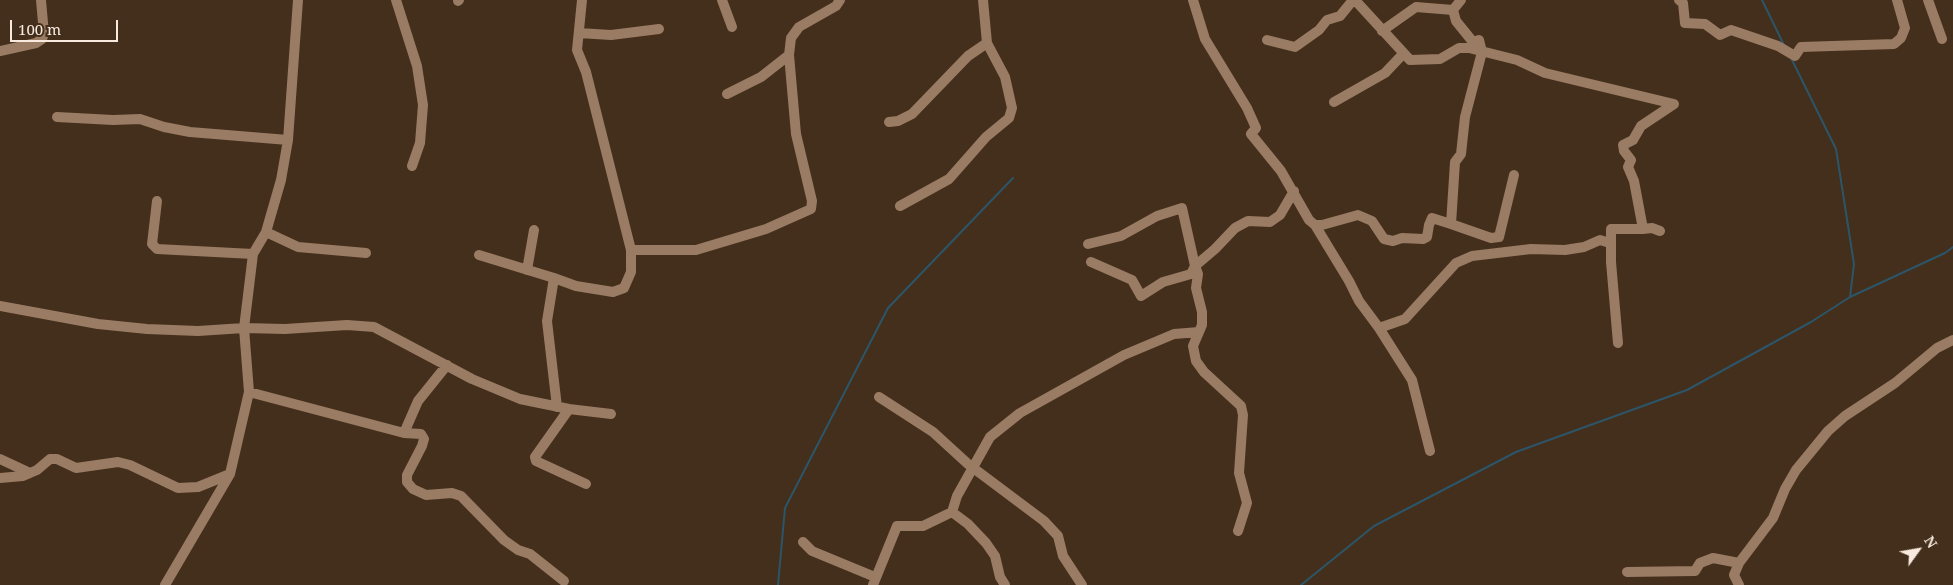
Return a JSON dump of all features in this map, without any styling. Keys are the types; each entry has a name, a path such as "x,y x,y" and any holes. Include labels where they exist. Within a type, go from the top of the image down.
{"street":[{"path":"0,51 42,40 44,34 41,0"},
{"path":"165,585 230,474 249,392 244,328 253,254 266,232 281,180 288,140 298,0"},
{"path":"396,0 417,66 423,106 420,143 412,166"},
{"path":"479,255 576,286 613,292 624,288 631,272 631,250 586,72 577,50 582,0"},
{"path":"722,0 732,28"},
{"path":"631,250 696,250 766,229 811,209 812,201 796,134 789,55 791,38 800,27 836,6 840,0"},
{"path":"900,206 949,179 986,137 1009,118 1012,108 1006,77 987,43 983,0"},
{"path":"1193,0 1205,39 1247,108 1256,128 1251,134 1294,191 1309,220 1315,225 1359,301 1379,328 1412,380 1430,451"},
{"path":"1267,40 1295,47 1319,30 1328,20 1340,16 1354,0 1410,60 1426,61 1440,59 1459,48 1469,48 1518,60 1546,72 1674,104 1640,126 1633,140 1623,145 1624,151 1631,160 1628,167 1634,181 1643,229"},
{"path":"1453,10 1461,0"},
{"path":"1679,0 1683,3 1685,24 1705,24 1720,35 1731,30 1778,46 1795,56 1801,47 1894,44 1901,38 1905,28 1898,0"},
{"path":"1928,0 1942,39"},
{"path":"1382,31 1416,7 1453,10"},
{"path":"1451,224 1455,162 1461,154 1465,117 1482,52 1479,40 1473,42 1456,21 1453,10"},
{"path":"579,33 611,34 659,28"},
{"path":"889,122 898,121 912,114 968,56 987,43"},
{"path":"1334,102 1385,73 1403,54"},
{"path":"727,94 762,77 789,55"},
{"path":"57,117 140,118 164,127 190,132 288,140"},
{"path":"1315,225 1322,225 1358,214 1372,221 1384,238 1393,241 1402,238 1422,240 1427,237 1432,218 1492,238 1499,237 1514,175"},
{"path":"1091,262 1132,280 1141,296 1163,282 1191,274 1195,266 1235,228 1248,221 1270,222 1280,215 1294,191"},
{"path":"156,201 152,244 157,250 253,254"},
{"path":"1088,244 1121,236 1157,216 1182,208 1198,274 1196,288 1202,312 1202,324 1194,346 1196,361 1204,372 1241,406 1243,415 1239,472 1247,503 1238,531"},
{"path":"1618,343 1610,243 1611,229 1652,228 1660,231"},
{"path":"527,270 534,230"},
{"path":"266,232 298,247 366,253"},
{"path":"1379,328 1405,319 1456,263 1472,256 1530,249 1565,250 1584,247 1600,240 1610,243"},
{"path":"554,278 547,320 557,407"},
{"path":"0,306 98,324 198,332 244,328 285,329 347,325 374,327 472,379 520,399 569,409 611,414"},
{"path":"803,542 812,551 874,581 897,526 923,526 952,512 957,496 990,437 1020,413 1124,355 1174,334 1199,332"},
{"path":"1739,585 1734,575 1739,563 1773,518 1785,488 1796,470 1828,431 1845,416 1895,384 1937,348 1953,340"},
{"path":"404,432 418,401 447,366"},
{"path":"249,392 404,432 421,434 424,439 407,475 407,482 413,489 426,495 452,494 461,496 504,540 535,558 564,581"},
{"path":"879,397 933,432 973,468 1044,521 1058,536 1063,556 1082,585"},
{"path":"569,409 535,456 536,461 586,484"},
{"path":"0,459 30,473"},
{"path":"0,478 30,473 50,459 58,459 76,468 118,462 130,465 144,474 178,488 198,487 230,474"},
{"path":"952,512 968,524 986,543 995,556 1000,577 1005,585"},
{"path":"1626,572 1695,571 1700,563 1713,558 1739,563"}],"waterway":[{"path":"1762,0 1784,45"},
{"path":"1791,58 1836,149 1854,264 1850,297"},
{"path":"778,585 785,508 888,308 1013,178"},
{"path":"1301,585 1374,526 1516,452 1687,390 1811,322 1850,297 1945,253 1953,247"}]}
